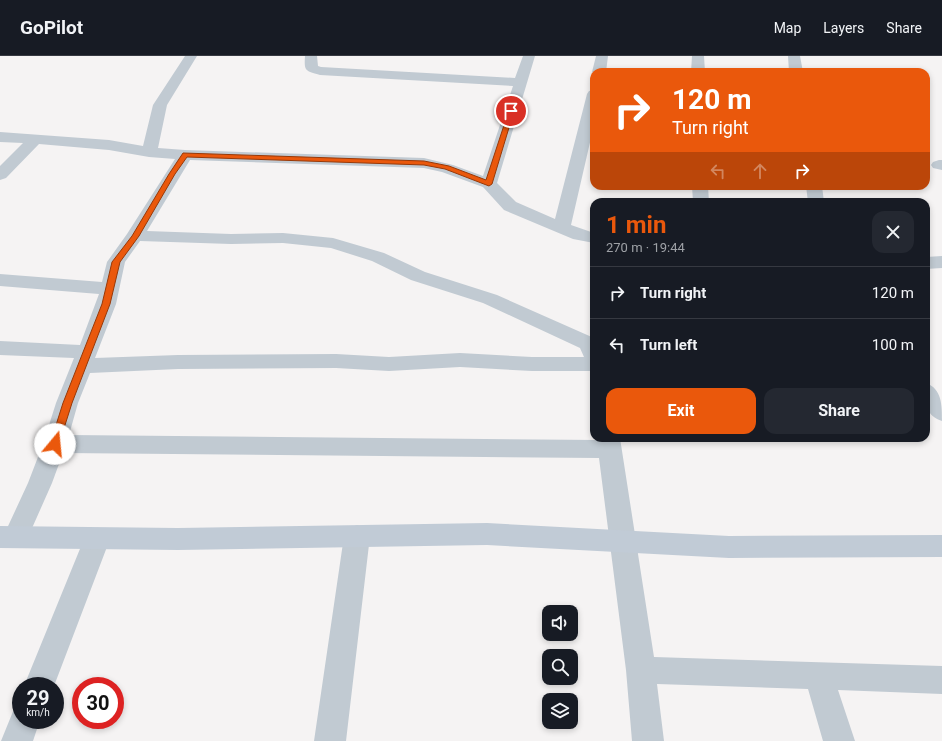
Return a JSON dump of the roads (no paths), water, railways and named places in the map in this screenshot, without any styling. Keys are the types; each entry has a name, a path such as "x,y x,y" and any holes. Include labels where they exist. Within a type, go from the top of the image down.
{"street":[{"path":"149,152 160,105 191,56"},
{"path":"311,56 311,68 320,71 520,82"},
{"path":"489,184 528,56"},
{"path":"600,68 602,56"},
{"path":"698,56 698,68"},
{"path":"794,56 796,68"},
{"path":"562,227 590,111"},
{"path":"0,137 109,145 149,152 424,163 447,168 489,184 510,206 579,235 590,237"},
{"path":"0,174 35,140"},
{"path":"185,154 135,236 116,262 106,304 67,403 55,444 40,483 8,537 98,539 487,534 729,547 942,546"},
{"path":"135,236 231,239 283,238 334,243 378,257 418,276 490,299 589,344 590,346"},
{"path":"930,263 942,262"},
{"path":"0,280 110,289"},
{"path":"0,348 84,359 178,362 336,361 389,364 460,360 532,364 590,364"},
{"path":"930,396 942,413"},
{"path":"55,444 609,444 641,670 648,741"},
{"path":"330,741 357,536"},
{"path":"43,677 98,539"},
{"path":"641,670 942,680"},
{"path":"819,676 839,741"},
{"path":"17,741 22,729"}]}
